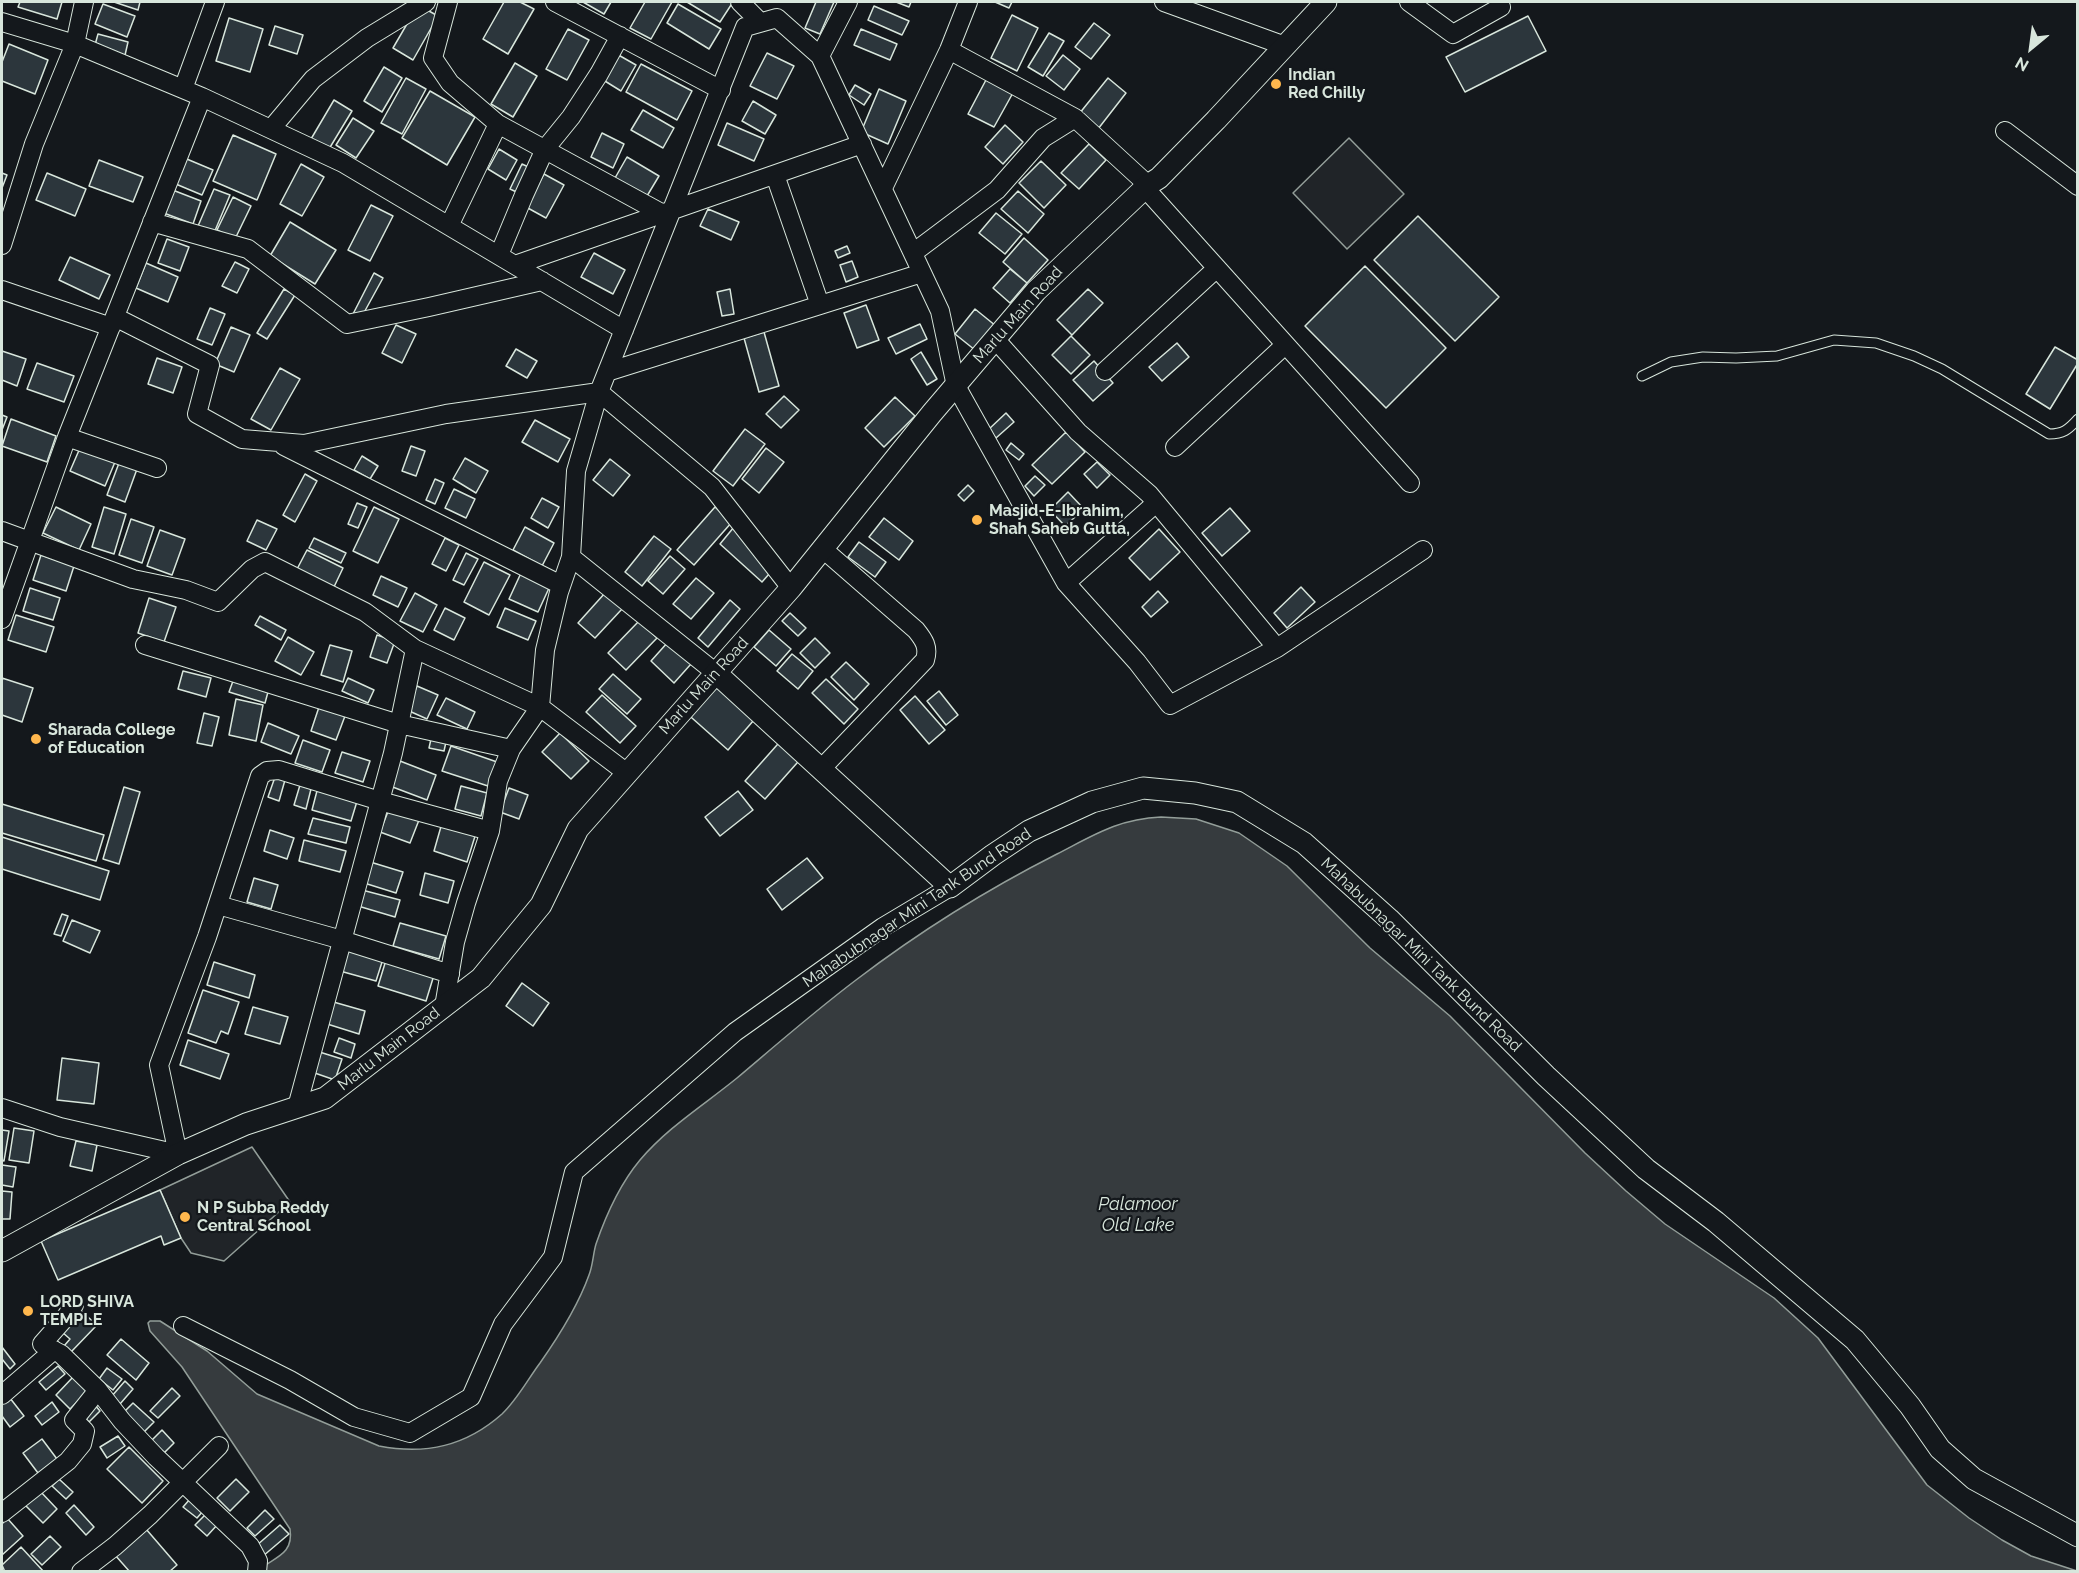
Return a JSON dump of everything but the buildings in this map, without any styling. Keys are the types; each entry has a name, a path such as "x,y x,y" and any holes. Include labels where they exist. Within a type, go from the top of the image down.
{"street":[{"path":"2,244 34,144 75,44 84,2"},
{"path":"183,89 215,2"},
{"path":"272,129 313,79 367,38 426,2"},
{"path":"448,2 434,58 450,83 498,124 668,212"},
{"path":"555,2 721,90"},
{"path":"740,2 760,22"},
{"path":"820,56 848,2"},
{"path":"883,188 949,50 968,2"},
{"path":"1164,2 1285,46"},
{"name":"Marlu Main Road","path":"2,1251 178,1154 246,1124 325,1098 481,978 541,905 578,829 791,588 1036,291 1146,187 1159,178 1285,46 1308,11 1326,2"},
{"path":"1409,2 1453,34 1501,7"},
{"path":"444,1007 466,903 490,831 498,781 511,748 540,707 545,650 561,585 571,556 576,471 598,392 668,212 721,90 745,27 777,18 820,56 940,311 956,386 1066,583 1137,662 1170,705 1277,648 1423,550"},
{"path":"2,22 75,44 202,97 343,163 624,330"},
{"path":"499,255 545,149 572,117 620,36"},
{"path":"949,50 1075,118 1146,187 1410,483"},
{"path":"2,619 67,437 202,97"},
{"path":"913,253 997,190 1043,138 1075,118"},
{"path":"449,226 498,124"},
{"path":"2005,131 2078,186"},
{"path":"515,265 862,144"},
{"path":"775,175 820,305"},
{"path":"153,222 248,249 347,324 429,308 542,281"},
{"path":"1105,371 1216,268"},
{"path":"607,372 922,273"},
{"path":"2,290 113,322 210,365 197,414 242,439 304,444 446,414 598,392 712,487 791,588"},
{"path":"995,339 1078,432 1149,494 1277,648"},
{"path":"1175,447 1285,345"},
{"path":"67,437 157,468"},
{"path":"276,441 561,585"},
{"path":"1066,583 1156,503"},
{"path":"2,531 133,579 186,590 218,602 252,569 265,561 365,612 415,649 540,707 627,773"},
{"path":"821,769 926,660 928,652 924,640 916,630 823,549"},
{"path":"571,556 716,673 950,887"},
{"path":"145,645 399,724 511,748"},
{"path":"297,1107 380,801 415,649"},
{"path":"2,1108 60,1127 178,1154 159,1065 218,905 260,776 267,771 279,770 490,831"},
{"name":"Mahabubnagar Mini Tank Bund Road","path":"183,1326 290,1380 354,1417 410,1433 471,1397 503,1324 553,1257 574,1172 735,1032 883,927 950,887 1029,831 1092,802 1143,788 1195,793 1236,802 1304,843 1389,919 1546,1076 1646,1169 1716,1222 1855,1340 1910,1406 1940,1449 1974,1479 2078,1536"},
{"path":"218,905 342,940 450,974"},
{"path":"74,1305 42,1344 61,1354 98,1390 122,1421 183,1484 250,1546 258,1561 256,1572"},
{"path":"2,1395 54,1350"},
{"path":"2,1513 68,1461 82,1444 85,1431 74,1420 98,1390"},
{"path":"81,1572 115,1546 183,1484 219,1446"}],"lane":[{"path":"1642,376 1671,362 1703,357 1777,356 1834,340 1875,343 1914,356 1942,369 2049,435 2068,430 2078,419"}],"shaded area":[{"path":"1349,138 1404,194 1347,249 1293,193"},
{"path":"252,1147 290,1202 224,1261 191,1253 181,1238 160,1190"}],"water":[{"name":"Palamoor Old Lake","path":"1161,817 1196,819 1239,833 1287,866 1370,948 1450,1016 1585,1153 1626,1191 1665,1224 1774,1298 1818,1338 1927,1485 2002,1540 2031,1556 2077,1571 257,1571 286,1550 289,1545 290,1529 182,1367 150,1331 148,1323 150,1321 160,1321 207,1351 257,1394 379,1446 413,1449 460,1441 502,1414 522,1389 561,1331 585,1287 596,1244 614,1200 633,1169 662,1137 841,992 904,945 954,912 1095,834 1132,821"}],"place":[{"name":"Indian Red Chilly","path":"1276,84"},
{"name":"Masjid-E-Ibrahim, Shah Saheb Gutta,","path":"977,520"},
{"name":"Sharada College of Education","path":"36,739"},
{"name":"N P Subba Reddy Central School","path":"185,1217"},
{"name":"LORD SHIVA TEMPLE","path":"28,1311"}]}
